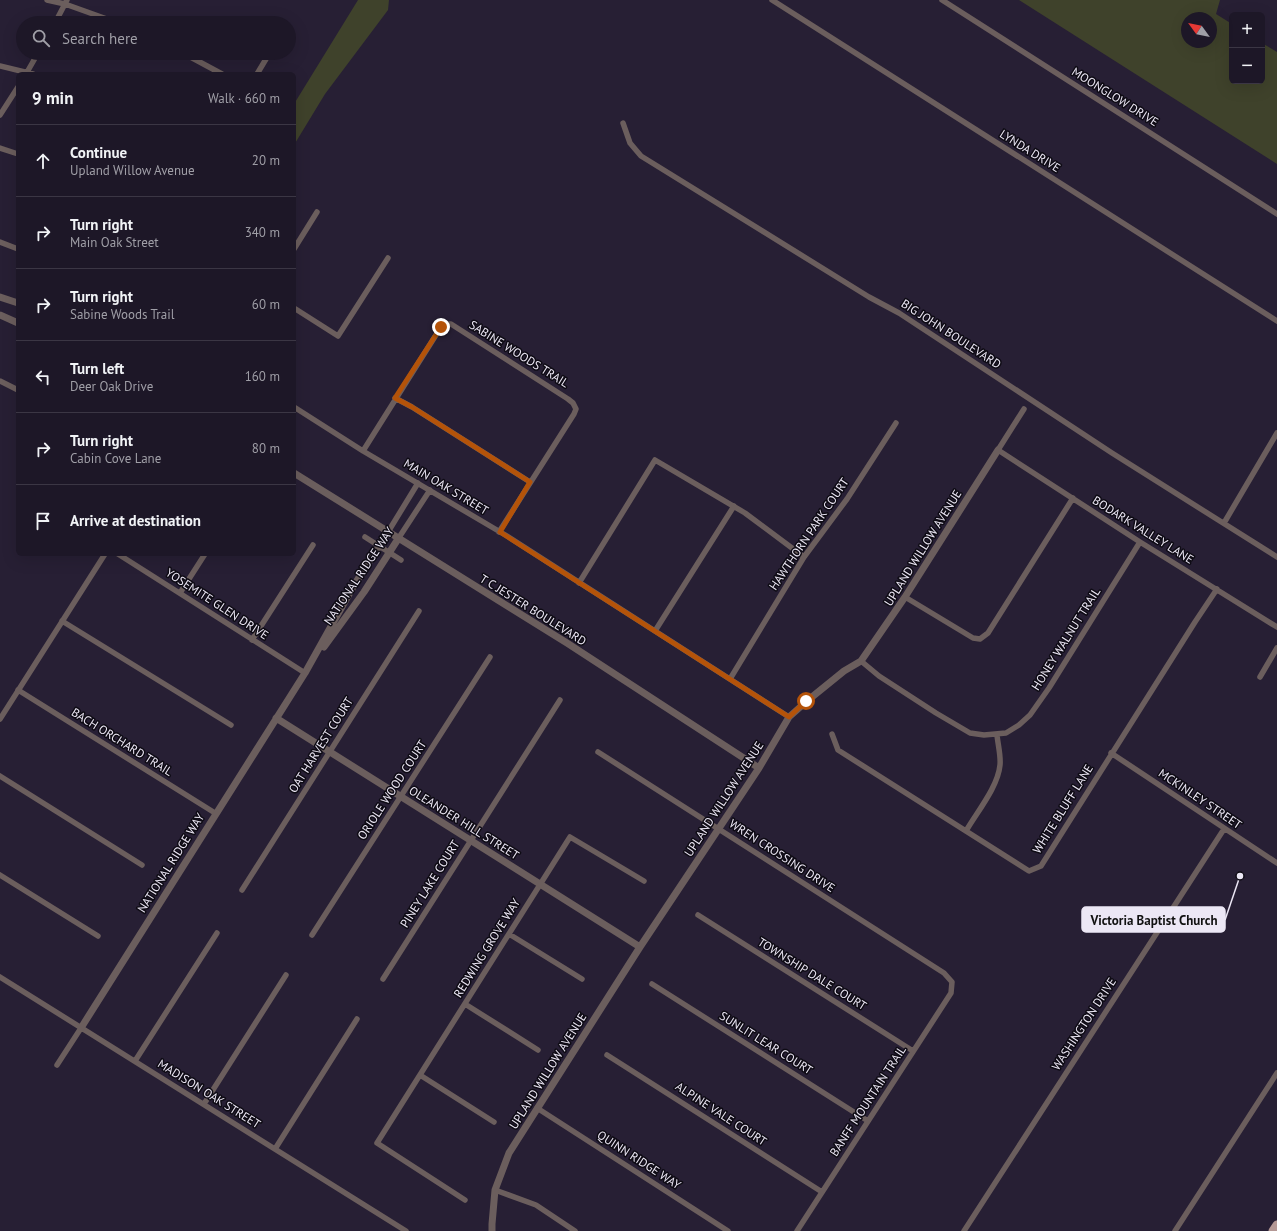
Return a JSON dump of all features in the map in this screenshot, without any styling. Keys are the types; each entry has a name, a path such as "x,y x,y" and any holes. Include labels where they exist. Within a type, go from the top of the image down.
{"main road":[{"path":"1273,1231 1277,1225"}],"street":[{"path":"47,0 66,2 101,16"},
{"name":"LYNDA DRIVE","path":"772,0 1277,321"},
{"name":"MOONGLOW DRIVE","path":"942,0 1277,214"},
{"path":"59,16 66,2"},
{"path":"29,72 35,60"},
{"path":"197,60 218,72"},
{"path":"258,72 265,60"},
{"path":"0,66 25,72"},
{"path":"0,115 16,90"},
{"name":"BIG JOHN BOULEVARD","path":"623,123 630,143 641,156 869,297 899,313 1112,453 1277,557"},
{"path":"0,148 16,153"},
{"path":"296,246 317,212"},
{"path":"0,242 16,248"},
{"path":"296,309 338,336 388,258"},
{"path":"0,297 16,302"},
{"path":"0,315 16,323"},
{"name":"SABINE WOODS TRAIL","path":"395,398 441,327 446,324 451,324 573,403 576,409 574,414 500,532"},
{"path":"0,381 16,389"},
{"path":"363,451 395,398 412,407 530,482"},
{"name":"MAIN OAK STREET","path":"296,408 363,451 500,532 789,717"},
{"name":"UPLAND WILLOW AVENUE","path":"492,1231 495,1190 509,1153 640,947 759,768 789,717 806,701 844,671 861,661 905,597 1024,409"},
{"name":"HAWTHORN PARK COURT","path":"730,679 804,557 847,499 896,423"},
{"path":"1224,524 1277,433"},
{"name":"BODARK VALLEY LANE","path":"998,450 1140,542 1277,627"},
{"path":"579,583 655,460 745,513 804,557"},
{"name":"T C JESTER BOULEVARD","path":"296,474 567,643 759,768"},
{"name":"NATIONAL RIDGE WAY","path":"57,1065 304,673 353,587 418,483"},
{"name":"NATIONAL RIDGE WAY","path":"304,673 364,592 430,490"},
{"path":"905,597 973,638 980,639 988,633 1073,498"},
{"path":"654,631 734,506"},
{"path":"365,537 401,560"},
{"name":"HONEY WALNUT TRAIL","path":"997,735 1006,733 1019,726 1030,715 1049,688 1140,542"},
{"path":"252,640 313,545"},
{"path":"0,719 104,556"},
{"name":"YOSEMITE GLEN DRIVE","path":"121,556 304,673"},
{"path":"180,593 204,556"},
{"name":"WHITE BLUFF LANE","path":"832,734 838,750 1029,871 1041,866 1111,753 1217,589"},
{"name":"OAT HARVEST COURT","path":"242,890 419,611"},
{"path":"62,621 231,724"},
{"path":"1260,677 1277,648"},
{"name":"ORIOLE WOOD COURT","path":"312,935 490,657"},
{"path":"861,661 878,676 970,733 997,735 1000,765 997,776 992,789 966,831"},
{"name":"BACH ORCHARD TRAIL","path":"18,690 215,813"},
{"name":"PINEY LAKE COURT","path":"383,979 560,700"},
{"name":"OLEANDER HILL STREET","path":"276,718 640,947"},
{"name":"WREN CROSSING DRIVE","path":"598,752 944,973 952,982"},
{"name":"MCKINLEY STREET","path":"1111,753 1277,863"},
{"path":"0,776 142,865"},
{"name":"WASHINGTON DRIVE","path":"964,1231 1224,829"},
{"name":"REDWING GROVE WAY","path":"465,1200 377,1143 570,837 644,881"},
{"path":"0,875 98,936"},
{"name":"TOWNSHIP DALE COURT","path":"698,915 913,1051"},
{"path":"135,1061 217,933"},
{"path":"509,934 582,979"},
{"path":"204,1104 286,975"},
{"name":"MADISON OAK STREET","path":"0,977 406,1231"},
{"name":"BANFF MOUNTAIN TRAIL","path":"797,1231 951,993 952,982"},
{"name":"SUNLIT LEAR COURT","path":"652,984 868,1121"},
{"path":"465,1004 538,1050"},
{"path":"275,1149 357,1019"},
{"name":"ALPINE VALE COURT","path":"608,1055 822,1192"},
{"path":"1175,1231 1277,1073"},
{"path":"420,1076 494,1122"},
{"name":"QUINN RIDGE WAY","path":"537,1108 728,1231"},
{"path":"495,1190 536,1206 575,1231"}],"green space":[{"path":"358,0 389,0 388,10 325,94 296,142 296,101"},
{"path":"1019,0 1220,0 1217,12 1181,12 1181,48 1217,48 1217,15 1229,22 1229,84 1265,84 1265,45 1277,52 1277,164"}],"place":[{"name":"Victoria Baptist Church","path":"1240,876"}],"route":[{"path":"441,327 395,398 412,407 530,482 500,532 789,717 806,701"}]}
